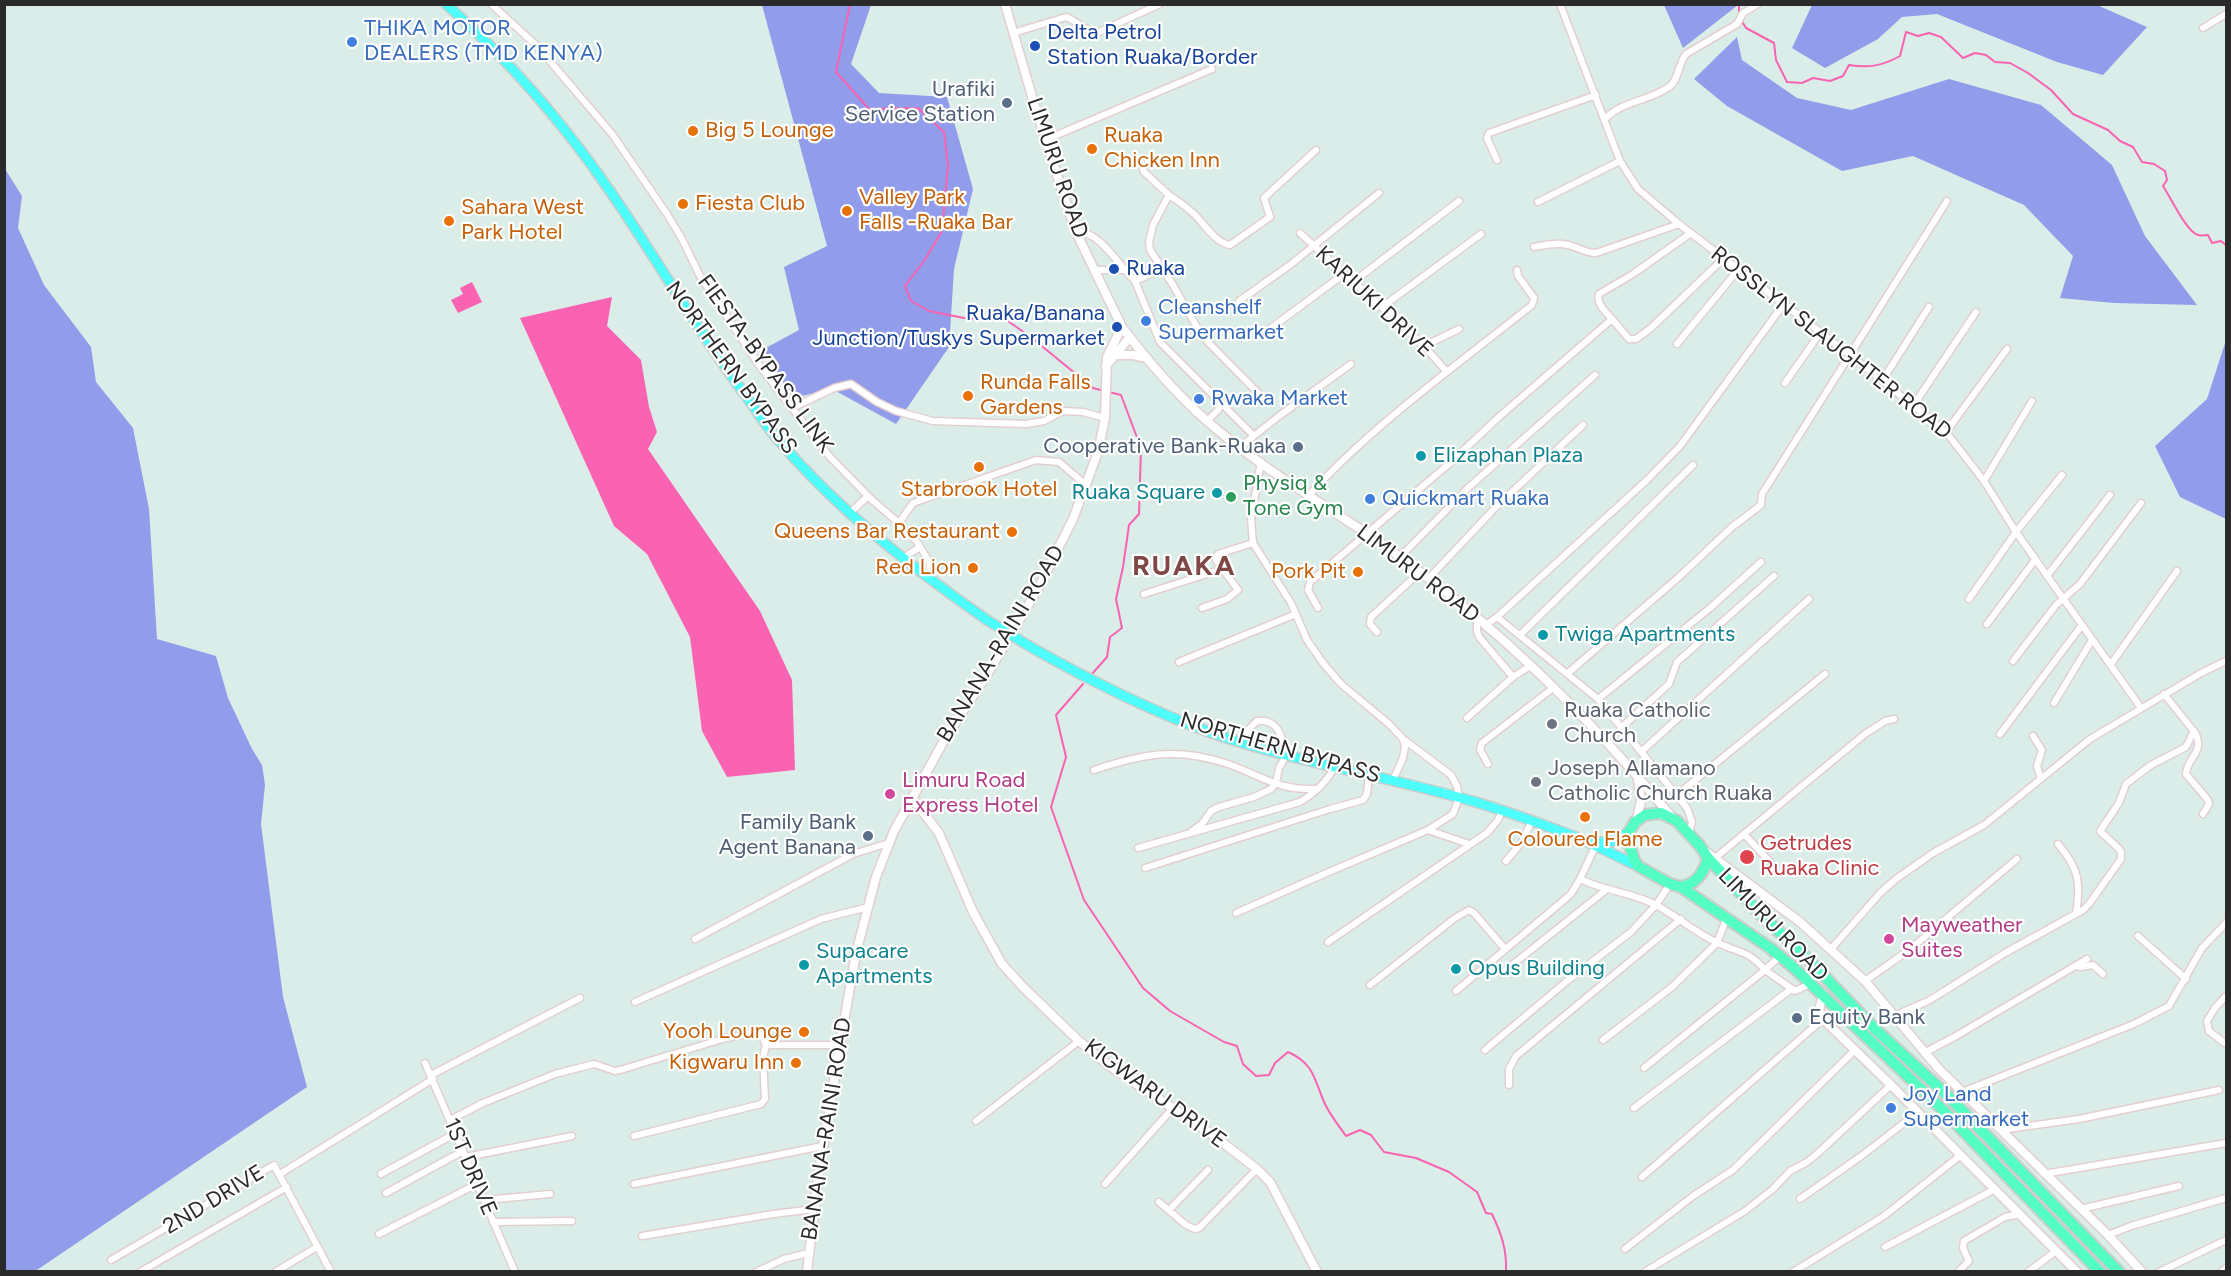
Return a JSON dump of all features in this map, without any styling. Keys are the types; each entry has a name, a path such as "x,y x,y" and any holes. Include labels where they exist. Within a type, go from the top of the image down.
{"highway":[{"name":"NORTHERN BYPASS","path":"1632,827 1645,815 1653,813 1671,817"},
{"path":"1671,817 1709,855 1703,871 1692,884 1676,886"},
{"path":"1632,827 1631,855 1638,866"},
{"name":"LIMURU ROAD","path":"1709,855 1760,914 1802,953 1874,1028 1948,1096 2119,1272"},
{"name":"NORTHERN BYPASS","path":"1638,866 1726,917 1781,956 1810,984"},
{"name":"LIMURU ROAD","path":"1810,984 1941,1108 2100,1272"}],"main road":[{"name":"NORTHERN BYPASS","path":"446,4 506,61 554,114 611,192 713,351 773,433 806,471 887,546 987,620 1029,646 1131,700 1222,736 1393,780 1532,820 1638,866"},
{"name":"LIMURU ROAD","path":"1006,5 1012,33 1075,230 1122,327 1130,337 1172,387 1207,421 1261,462 1400,557 1477,618 1601,736 1671,817"},
{"path":"1106,366 1110,348 1122,327"},
{"path":"1106,366 1130,337"},
{"path":"1115,355 1148,358"},
{"name":"BANANA-RAINI ROAD","path":"807,1272 823,1146 856,953 876,877 889,843 912,798 946,737 1039,588 1069,527 1098,452 1107,399 1106,366"},
{"path":"1632,827 1641,801 1637,778"},
{"name":"KIGWARU DRIVE","path":"912,798 939,833 973,912 1002,964 1079,1041 1108,1065 1210,1133 1257,1169 1270,1182 1317,1272"},
{"name":"NORTHERN BYPASS","path":"1586,842 1611,842 1632,827"},
{"path":"1709,855 1800,922 1865,981 1896,1015 1924,1053 2108,1235 2142,1272"},
{"path":"1822,994 1819,1011 1823,1019 2077,1272"}],"street":[{"name":"FIESTA-BYPASS LINK","path":"491,4 525,33 617,140 682,239 700,276 759,365 829,456 868,496 899,523 920,547 930,563 929,578"},
{"path":"1012,33 1066,17 1073,19 1088,31 1099,32 1160,4"},
{"name":"ROSSLYN SLAUGHTER ROAD","path":"1560,4 1620,161 1638,189 1679,225 1850,355 1946,432 1984,480 2016,532 2063,600 2142,708"},
{"path":"1605,119 1620,107 1667,89 1677,76 1681,61 1686,54 1712,41 1721,32 1737,24 1743,12 1758,4"},
{"path":"2203,28 2226,14"},
{"path":"1045,140 1212,69"},
{"path":"1497,160 1487,138 1489,133 1596,95"},
{"path":"1141,162 1144,172 1192,213 1216,238 1230,245 1270,217 1264,198 1316,150"},
{"path":"1538,202 1620,161"},
{"path":"1239,301 1314,246 1379,193"},
{"path":"1169,195 1153,225 1149,242 1150,250 1203,336 1262,396"},
{"path":"1353,282 1459,201"},
{"path":"1568,673 1732,527 1761,505 1762,494 1947,201"},
{"path":"1534,247 1560,244 1584,252 1596,253 1679,225"},
{"path":"1075,230 1089,234 1098,240 1135,281 1160,342 1254,436"},
{"name":"KARIUKI DRIVE","path":"1300,233 1424,346 1447,372"},
{"path":"1691,233 1633,274 1599,294 1600,306 1629,339 1636,339 1651,328 1724,258"},
{"path":"1382,307 1481,234"},
{"path":"1135,281 1162,268"},
{"path":"1094,270 1125,270"},
{"name":"KARIUKI DRIVE","path":"1309,495 1398,410 1532,305 1534,297 1518,276 1517,270"},
{"path":"1677,344 1738,270"},
{"path":"1263,334 1344,274"},
{"path":"1486,626 1648,479 1680,446 1783,305"},
{"path":"1882,381 1929,307"},
{"path":"1913,406 1976,312"},
{"path":"1318,608 1308,590 1308,585 1612,319"},
{"path":"1424,346 1459,329"},
{"path":"1785,383 1820,333"},
{"path":"1946,432 2007,349"},
{"path":"1240,447 1351,364"},
{"path":"1400,557 1468,488 1595,375"},
{"path":"792,408 834,388 851,384 896,411 933,421 1026,424 1044,422 1063,411 1083,412 1105,418"},
{"path":"1984,480 2032,401"},
{"path":"1207,421 1218,410 1221,402"},
{"path":"1428,579 1494,508 1582,425"},
{"path":"899,523 913,503 1036,460 1059,462 1086,485"},
{"path":"1236,914 1428,830 1453,814 1459,798 1457,786 1451,775 1403,739 1389,724 1341,684 1307,640 1278,581 1253,543 1251,518 1261,462"},
{"path":"1520,636 1693,465"},
{"path":"1969,599 2016,532 2062,475"},
{"path":"2047,576 2110,495"},
{"path":"850,513 868,496"},
{"path":"2013,661 2056,605 2080,584 2140,503"},
{"path":"1202,608 1227,599 1238,590 1216,560 1218,554 1253,543"},
{"path":"903,558 920,547"},
{"path":"1987,624 2036,560"},
{"path":"1598,699 1710,608 1761,562"},
{"path":"1144,594 1222,569"},
{"path":"2111,664 2177,571"},
{"path":"1377,632 1370,624 1371,617 1420,572"},
{"path":"1622,727 1669,684 1677,662 1774,576"},
{"path":"1641,751 1809,599"},
{"path":"1179,662 1296,614"},
{"path":"1497,616 1598,699 1677,795 1690,815 1692,822 1689,834"},
{"path":"1477,618 1476,631 1479,637 1513,677"},
{"path":"2000,734 2082,625"},
{"path":"2054,703 2092,640"},
{"path":"1831,949 1881,892 1896,879 1933,853 1984,825 2090,739 2164,694 2226,661"},
{"path":"1467,718 1513,677 1530,666"},
{"path":"1677,795 1825,674"},
{"path":"1488,764 1480,750 1482,743 1553,688"},
{"path":"2164,694 2194,731 2199,746 2188,764 2186,774 2208,800 2209,804 2204,814"},
{"path":"1709,855 1744,834 1865,734 1885,720 1894,719"},
{"path":"1186,834 1202,824 1211,811 1265,793 1276,783 1279,768 1287,754 1280,731 1273,724 1263,720 1257,721 1251,725 1244,742"},
{"path":"1896,1015 1930,1000 1996,959 2076,914 2089,904 2121,859 2120,849 2100,831 2119,803 2123,788 2151,765 2186,747 2194,731"},
{"path":"2033,736 2042,750 2037,766 2041,779"},
{"path":"1393,780 1403,758 1405,747 1403,739"},
{"path":"1094,770 1130,758 1183,753 1225,763 1293,788 1318,789"},
{"path":"1138,848 1226,825 1300,802 1330,777 1335,766"},
{"path":"1146,868 1363,800 1367,795 1369,775"},
{"path":"1328,942 1492,828 1502,811"},
{"path":"1506,861 1522,843 1532,820"},
{"path":"1428,830 1469,844"},
{"path":"1744,834 1770,862"},
{"path":"694,939 853,854 889,843"},
{"path":"2058,844 2074,865 2078,881 2076,914"},
{"path":"1456,991 1571,894 1595,847"},
{"path":"1865,981 1909,950 2017,859"},
{"path":"1580,879 1606,890 1633,896 1656,905 1717,943 1748,953 1790,990 1798,991 1810,984"},
{"path":"1485,1050 1631,932 1676,886"},
{"path":"1502,973 1606,890"},
{"path":"635,1002 821,919 868,907"},
{"path":"1370,985 1468,910 1505,949"},
{"path":"1603,1040 1672,987 1717,943 1726,917"},
{"path":"1509,1085 1509,1069 1516,1056 1681,919"},
{"path":"1962,1092 2134,1024 2169,1006 2202,948 2226,922"},
{"path":"2138,936 2186,979"},
{"path":"1644,1068 1781,956"},
{"path":"1924,1053 2087,959"},
{"path":"2076,965 2080,967 2093,965 2103,974"},
{"path":"1634,1108 1790,990"},
{"path":"2226,996 2207,1021 2209,1031 2226,1044"},
{"path":"280,1174 432,1077 580,998"},
{"path":"1642,1177 1823,1019"},
{"path":"450,1120 483,1103 555,1074 594,1064 615,1071 726,1038 752,1033 762,1036 766,1045 763,1058 765,1098 761,1104 634,1136"},
{"path":"976,1122 1079,1041"},
{"path":"766,1045 840,1046"},
{"path":"1625,1249 1709,1185 1733,1170 1855,1050"},
{"name":"1ST DRIVE","path":"425,1063 516,1272"},
{"path":"1646,1272 1745,1211 1795,1168 1817,1154 1891,1085"},
{"path":"2000,1130 2079,1119 2219,1090"},
{"path":"1105,1184 1172,1109"},
{"path":"1800,1199 1918,1112"},
{"path":"381,1174 456,1133"},
{"path":"386,1193 465,1154 572,1136"},
{"path":"2044,1174 2226,1143"},
{"path":"634,1184 823,1146"},
{"path":"1792,1272 1884,1216 1961,1155"},
{"name":"2ND DRIVE","path":"111,1260 272,1166 276,1167 280,1174 331,1272"},
{"path":"1159,1202 1191,1228 1199,1228 1257,1169"},
{"path":"1169,1210 1208,1170"},
{"path":"379,1234 477,1184"},
{"path":"2081,1209 2179,1185"},
{"path":"140,1272 287,1187"},
{"path":"1886,1247 1995,1189"},
{"path":"484,1200 550,1194"},
{"path":"2108,1235 2226,1198"},
{"path":"642,1236 814,1209"},
{"path":"1958,1272 1969,1261 1963,1248 1964,1241 2005,1217 2020,1214"},
{"path":"493,1222 572,1221"},
{"path":"2159,1272 2226,1240"},
{"path":"275,1272 317,1247"},
{"path":"2028,1272 2056,1251"},
{"path":"756,1272 784,1259 808,1253"},
{"path":"2221,1272 2226,1268"}],"shaded area":[{"path":"762,5 871,5 851,64 879,93 947,97 973,189 954,269 949,347 896,424 832,389 793,398 762,350 799,330 784,267 827,246"},
{"path":"1664,5 1738,5 1683,48"},
{"path":"1812,5 2097,5 2147,27 2103,75 2057,62 1937,14 1902,17 1878,39 1825,68 1792,48"},
{"path":"1737,37 1742,60 1797,98 1851,110 1949,79 2041,105 2112,165 2145,236 2197,305 2114,303 2060,298 2073,256 2024,205 1913,156 1842,171 1727,106 1694,79"},
{"path":"5,169 22,196 18,228 44,285 91,347 96,382 133,428 149,509 157,639 216,656 228,698 262,765 265,785 261,824 283,997 307,1087 34,1272 4,1271"},
{"path":"472,282 482,302 458,313 451,300 463,294 460,288"},
{"path":"612,297 607,326 641,360 649,407 657,432 648,449 760,611 792,680 795,770 727,777 702,731 690,637 647,554 614,526 520,318"},
{"path":"2225,343 2226,519 2180,497 2155,446 2207,399"}],"waterway":[{"path":"850,4 836,72 869,109 918,108 944,132 948,166 942,231 924,261 905,286 911,301 929,311 964,318 1008,321 1093,388 1104,391"},
{"path":"1739,4 1739,15"},
{"path":"1741,20 1746,28 1774,43 1776,60 1787,82 1802,83 1813,78 1830,81 1843,76 1849,65 1869,66 1887,62 1900,56 1906,32 1918,36 1929,33 1941,37 1963,58 1975,53 1986,55 1995,62 2010,63 2051,90 2073,114 2108,130 2120,141 2133,147 2142,162 2154,164 2165,171 2167,180 2163,186 2179,214 2193,232 2198,235 2208,235 2212,243 2221,241 2226,245"},
{"path":"1092,674 1107,657 1110,637 1122,628 1116,599 1129,525 1139,514 1141,448 1121,395 1109,392"},
{"path":"1083,684 1056,715 1066,757 1051,807 1084,900 1143,988 1170,1011 1224,1042 1237,1046 1243,1064 1256,1076 1269,1075 1275,1063 1288,1052 1297,1057 1309,1067 1327,1108 1346,1136 1360,1130 1371,1135 1384,1152 1416,1158 1449,1172 1477,1192 1486,1213 1492,1214 1501,1235 1506,1256 1506,1272"}],"place":[{"name":"THIKA MOTOR DEALERS (TMD KENYA)","path":"352,42"},
{"name":"Delta Petrol Station Ruaka/Border","path":"1035,46"},
{"name":"Urafiki Service Station","path":"1007,103"},
{"name":"Big 5 Lounge","path":"693,131"},
{"name":"Ruaka Chicken Inn","path":"1092,149"},
{"name":"Fiesta Club","path":"683,204"},
{"name":"Valley Park Falls -Ruaka Bar","path":"847,211"},
{"name":"Sahara West Park Hotel","path":"449,221"},
{"name":"Ruaka","path":"1114,269"},
{"name":"Cleanshelf Supermarket","path":"1146,321"},
{"name":"Ruaka/Banana Junction/Tuskys Supermarket","path":"1117,327"},
{"name":"Runda Falls Gardens","path":"968,396"},
{"name":"Rwaka Market","path":"1199,399"},
{"name":"Cooperative Bank-Ruaka","path":"1298,447"},
{"name":"Elizaphan Plaza","path":"1421,456"},
{"name":"Starbrook Hotel","path":"979,467"},
{"name":"Ruaka Square","path":"1217,493"},
{"name":"Physiq & Tone Gym","path":"1231,497"},
{"name":"Quickmart Ruaka","path":"1370,499"},
{"name":"Queens Bar Restaurant","path":"1012,532"},
{"name":"Red Lion","path":"973,568"},
{"name":"Pork Pit","path":"1358,572"},
{"name":"Twiga Apartments","path":"1543,635"},
{"name":"Ruaka Catholic Church","path":"1552,724"},
{"name":"Joseph Allamano Catholic Church Ruaka","path":"1536,782"},
{"name":"Limuru Road Express Hotel","path":"890,794"},
{"name":"Coloured Flame","path":"1585,817"},
{"name":"Family Bank Agent Banana","path":"868,836"},
{"name":"Getrudes Ruaka Clinic","path":"1747,857"},
{"name":"Mayweather Suites","path":"1889,939"},
{"name":"Supacare Apartments","path":"804,965"},
{"name":"Opus Building","path":"1456,969"},
{"name":"Equity Bank","path":"1797,1018"},
{"name":"Yooh Lounge","path":"804,1032"},
{"name":"Kigwaru Inn","path":"796,1063"},
{"name":"Joy Land Supermarket","path":"1891,1108"}],"district":[{"name":"RUAKA","path":"1184,567"}]}
